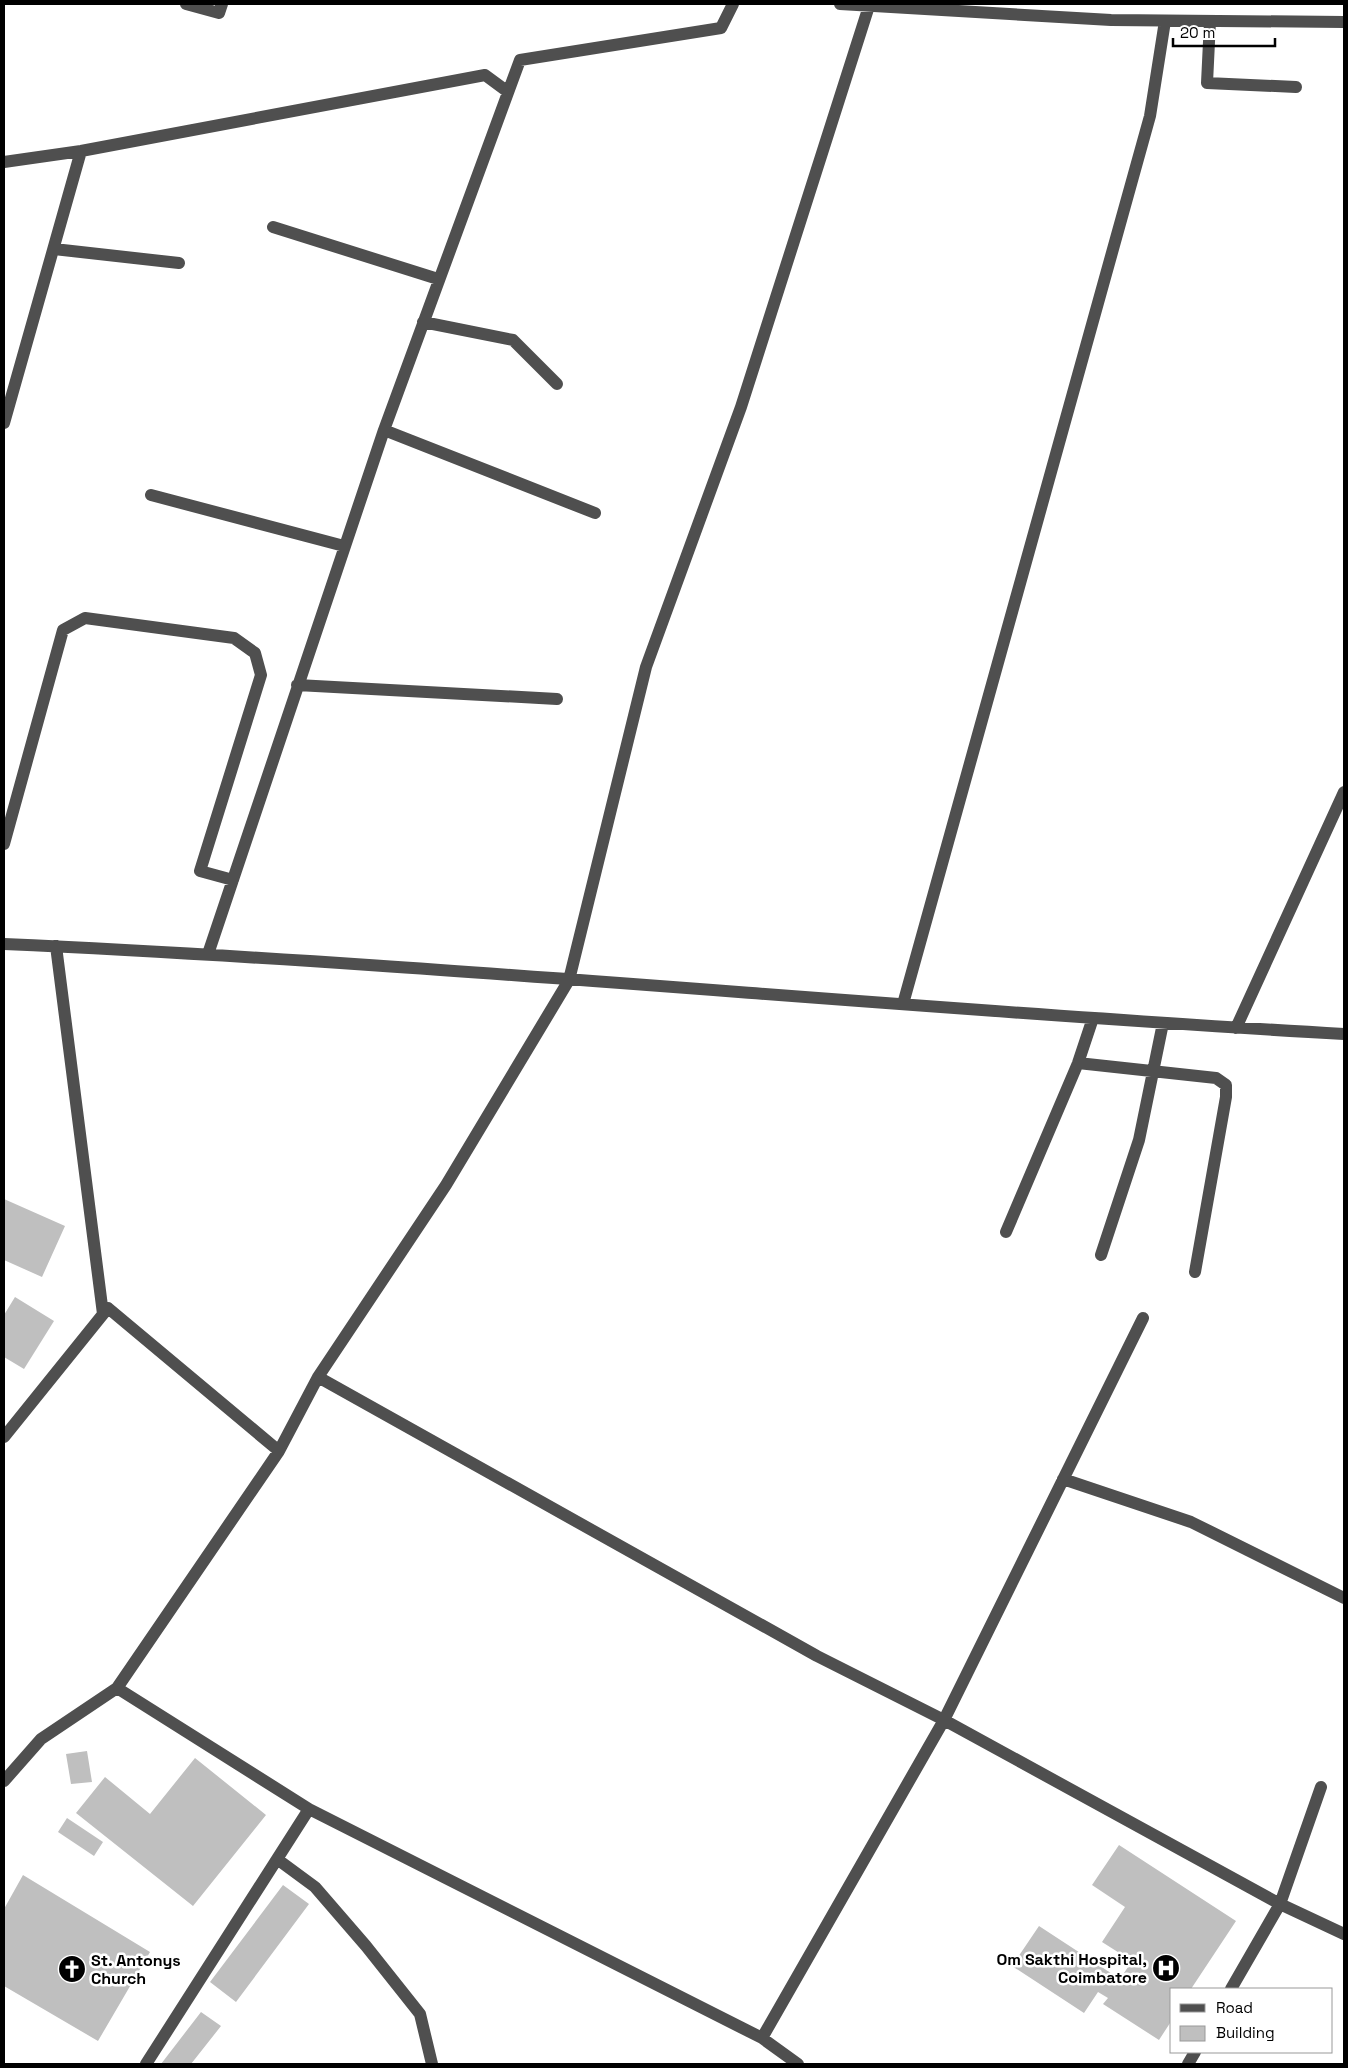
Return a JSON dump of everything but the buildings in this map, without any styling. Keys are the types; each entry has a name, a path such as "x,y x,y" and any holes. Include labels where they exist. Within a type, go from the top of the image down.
{"street":[{"path":"186,4 220,13 222,4"},
{"path":"208,954 384,430 520,60 721,28 733,4"},
{"path":"840,4 1111,20 1344,22"},
{"path":"4,1781 41,1739 117,1688 279,1451 318,1377 446,1185 569,980 646,666 741,406 869,6"},
{"path":"903,1004 1150,116 1165,21"},
{"path":"1210,21 1207,83 1296,86"},
{"path":"4,162 81,151 485,75 508,92"},
{"path":"4,423 81,151"},
{"path":"273,227 438,279"},
{"path":"54,250 179,263"},
{"path":"423,322 513,340 557,384"},
{"path":"384,430 595,512"},
{"path":"151,495 344,546"},
{"path":"4,844 63,630 85,618 234,638 255,652 261,675 200,871 233,880"},
{"path":"297,685 557,699"},
{"path":"1236,1028 1344,792"},
{"path":"4,944 208,954 1163,1023 1344,1034"},
{"path":"56,946 103,1314"},
{"path":"1006,1232 1078,1063 1094,1018"},
{"path":"1100,1255 1139,1140 1163,1023"},
{"path":"1078,1063 1216,1078 1226,1085 1226,1097 1195,1272"},
{"path":"4,1437 108,1308 279,1451"},
{"path":"762,2038 944,1720 1143,1318"},
{"path":"318,1377 817,1656 944,1720 1280,1904 1344,1934"},
{"path":"1063,1479 1191,1522 1344,1598"},
{"path":"117,1688 309,1809 762,2038 798,2064"},
{"path":"1232,1988 1280,1904 1321,1787"},
{"path":"146,2064 309,1809"},
{"path":"277,1858 315,1888 366,1946 420,2014 432,2064"},
{"path":"1188,2064 1194,2053"}],"place":[{"name":"Om Sakthi Hospital, Coimbatore","path":"1166,1968"},
{"name":"St. Antonys Church","path":"72,1969"}]}
